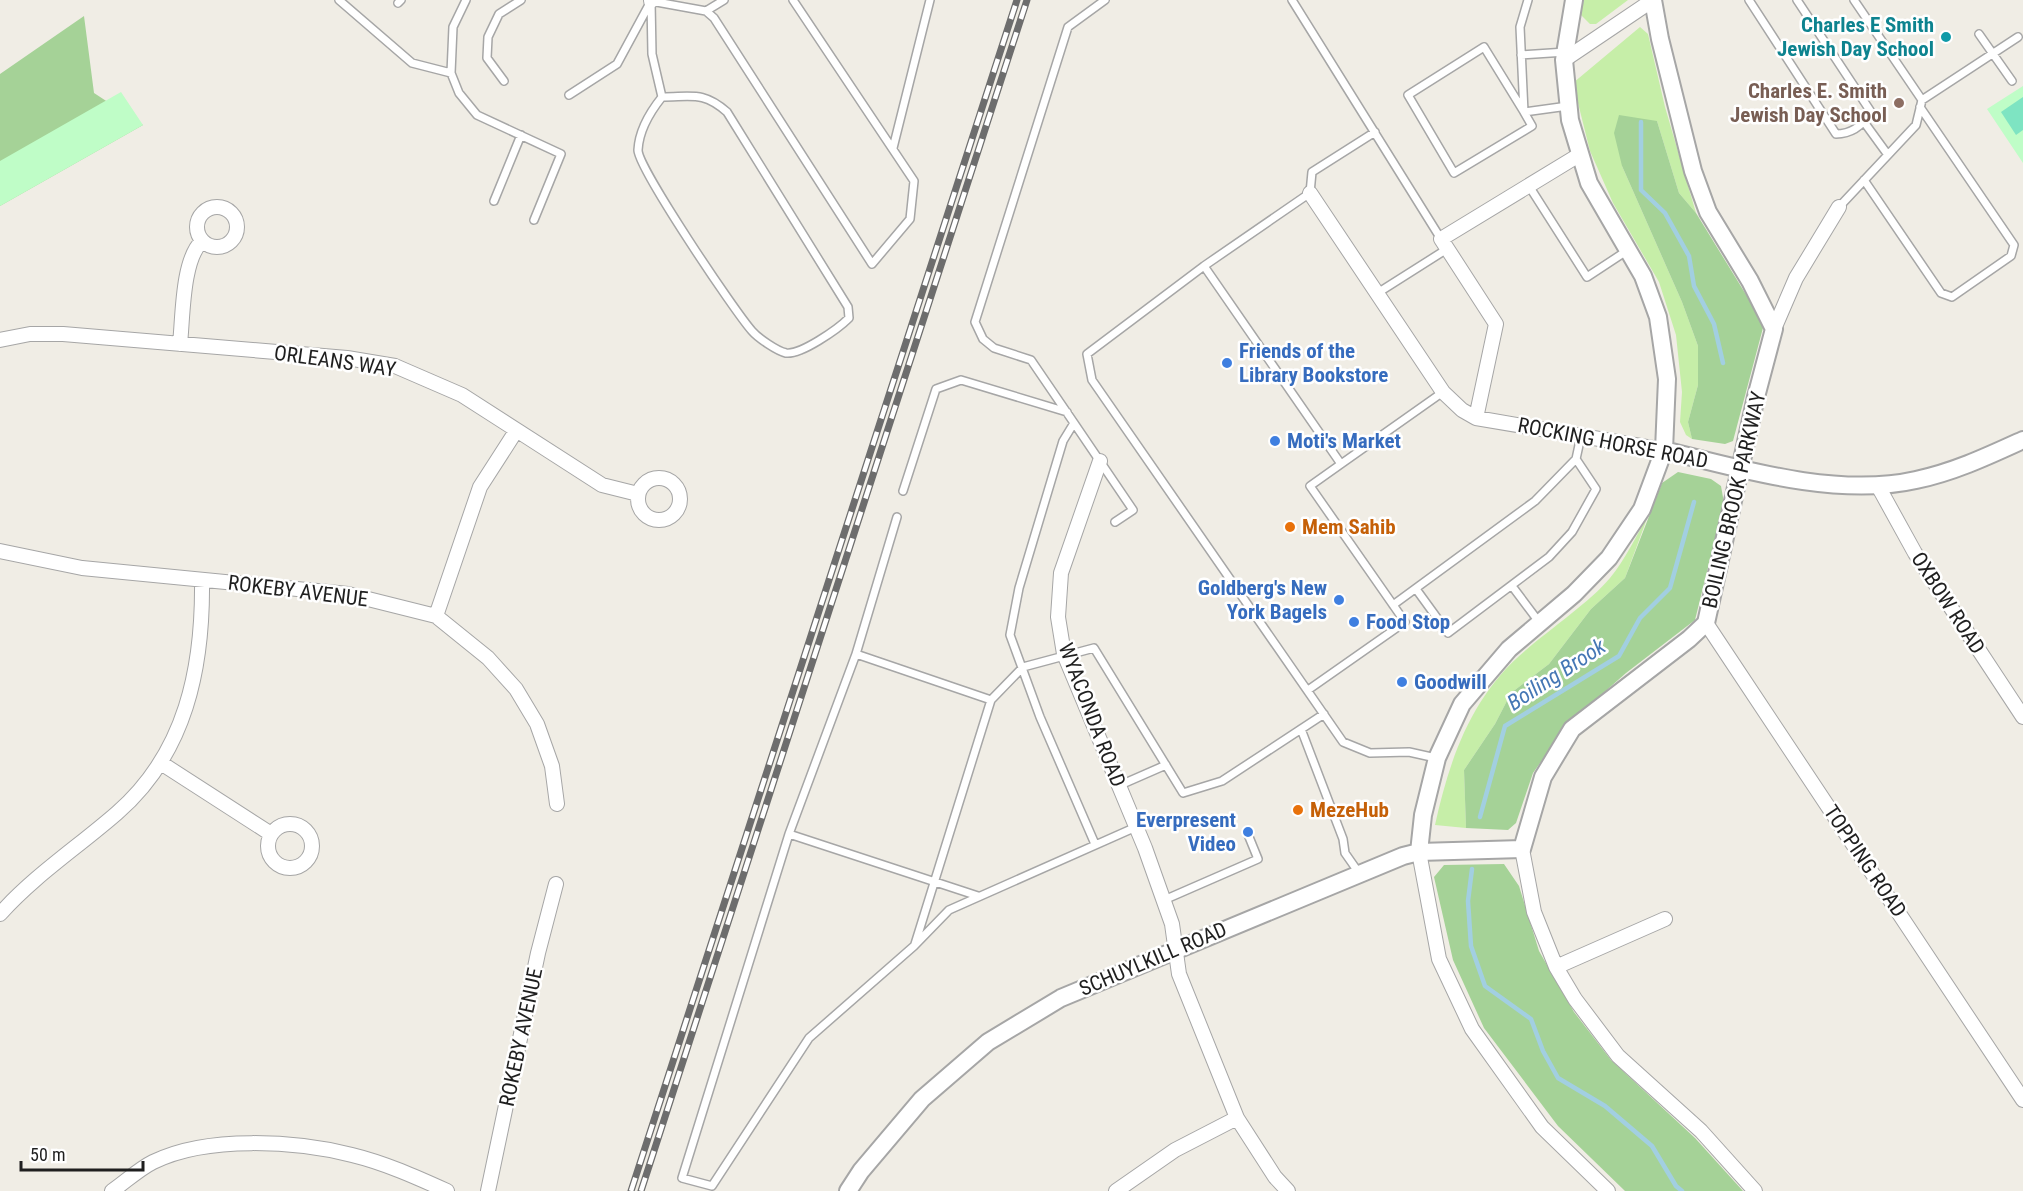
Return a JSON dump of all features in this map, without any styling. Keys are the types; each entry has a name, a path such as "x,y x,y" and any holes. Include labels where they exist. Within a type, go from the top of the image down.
{"street":[{"path":"1574,0 1565,56 1568,106 1579,155 1589,183 1643,276 1658,317 1666,378 1664,450 1642,509 1609,558 1574,594 1509,649 1462,704 1437,758 1423,815 1419,852 1439,959 1472,1029 1542,1127 1608,1191"},
{"path":"1565,56 1653,0 1660,39 1694,171 1708,212 1750,280 1774,329"},
{"path":"1476,418 1496,324 1444,244 1579,155"},
{"name":"ROCKING HORSE ROAD","path":"1310,192 1443,392 1462,410 1476,418 1664,450 1741,469 1823,483 1878,486 1916,480 1969,465 2023,440"},
{"path":"1774,329 1796,278 1839,207"},
{"path":"180,344 190,262 195,248 202,241"},
{"name":"BOILING BROOK PARKWAY","path":"1755,1191 1701,1131 1618,1056 1575,999 1556,967 1534,912 1522,849 1543,777 1572,729 1689,639 1706,622 1774,329"},
{"name":"ORLEANS WAY","path":"0,340 30,334 63,334 347,358 395,366 462,395 602,485 638,494"},
{"path":"436,616 480,487 516,431"},
{"name":"WYACONDA ROAD","path":"1100,461 1061,573 1058,617 1064,654 1164,900 1177,948 1179,974 1237,1118 1275,1178 1288,1191"},
{"name":"OXBOW ROAD","path":"1878,486 1915,553 2023,717"},
{"name":"ROKEBY AVENUE","path":"0,551 82,568 348,594 436,616 488,658 516,689 537,724 552,766 557,804"},
{"path":"0,914 25,886 119,811 161,763 184,718 193,686 202,612 202,581"},
{"name":"TOPPING ROAD","path":"1706,622 2023,1100"},
{"path":"161,763 272,834"},
{"name":"SCHUYLKILL ROAD","path":"848,1191 861,1171 922,1099 988,1042 1061,998 1359,873 1419,852 1522,849"},
{"name":"ROKEBY AVENUE","path":"488,1191 538,953 556,884"},
{"path":"1556,967 1665,919"},
{"path":"1116,1191 1175,1150 1237,1118"},
{"path":"112,1191 153,1162 193,1148 242,1143 310,1147 353,1155 408,1174 447,1191"}],"lane":[{"path":"339,0 412,63 451,73"},
{"path":"466,0 453,27 451,73 459,93 477,115 561,154 534,220"},
{"path":"504,81 488,58 488,37 499,14 521,0"},
{"path":"651,0 706,10 714,18 872,264 910,219 914,181 793,0"},
{"path":"569,95 617,64 651,0"},
{"path":"651,0 652,54 662,97 647,117 638,151 642,165 661,198 753,333 785,353 797,352 842,325 849,318 848,307 727,112 703,95 662,97"},
{"path":"706,10 724,0"},
{"path":"892,148 930,0"},
{"path":"1105,0 1068,27 975,322 983,339 994,348 1031,360 1133,510 1115,522"},
{"path":"1292,0 1444,244 1376,294"},
{"path":"1524,112 1484,47 1408,95 1454,173 1532,126 1524,112 1520,27 1528,0"},
{"path":"1749,0 1836,134 1846,134 1864,122 1871,112 1797,0"},
{"path":"1854,0 2014,245 2011,256 1952,297 1941,293 1864,180"},
{"path":"1979,34 2012,81"},
{"path":"1839,207 1916,125 1921,104 2018,37"},
{"path":"1521,55 1565,56"},
{"path":"1524,112 1568,106"},
{"path":"1864,122 1888,155"},
{"path":"1375,132 1312,172 1310,192 1204,266 1086,354 1092,380 1343,742 1371,753 1409,752 1437,758"},
{"path":"494,201 521,135"},
{"path":"1529,186 1587,277 1628,250"},
{"path":"1204,266 1341,464"},
{"path":"903,491 936,389 961,380 1067,412"},
{"path":"1308,690 1405,622 1310,486 1443,392"},
{"path":"1074,423 1063,441 1019,588 1010,635 1040,717 1095,844"},
{"path":"1393,605 1535,501 1576,459 1581,436"},
{"path":"1416,589 1448,633 1549,558 1572,532 1596,489 1576,459"},
{"path":"897,517 856,654 789,834 682,1178 712,1186 808,1038 914,946 949,910 1136,827"},
{"path":"1512,586 1540,623"},
{"path":"914,946 991,700 1023,667 1064,654 1095,648 1183,793 1222,781 1324,714"},
{"path":"856,654 991,700"},
{"path":"1301,729 1343,839 1345,853 1359,873"},
{"path":"1118,786 1166,765"},
{"path":"1164,900 1258,859 1247,832"},
{"path":"789,834 978,896"}],"green space":[{"path":"1584,0 1628,0 1596,24 1590,24 1580,14"},
{"path":"84,16 94,93 143,125 0,206 0,74"},
{"path":"1640,27 1648,34 1665,107 1696,213 1679,193 1657,121 1622,166 1682,302 1698,346 1698,385 1688,422 1692,439 1686,435 1680,422 1682,392 1676,335 1659,282 1613,203 1590,151 1573,83"},
{"path":"2023,86 2023,163 1987,109"},
{"path":"121,92 143,125 0,206 0,161"},
{"path":"2023,97 2023,130 2016,135 2001,112"},
{"path":"1619,115 1657,121 1679,193 1696,213 1764,324 1733,441 1725,444 1692,439 1688,422 1698,385 1698,346 1682,302 1622,166 1614,133"},
{"path":"1678,472 1711,479 1721,486 1724,503 1695,620 1626,673 1566,726 1533,773 1516,823 1508,830 1466,828 1464,770 1495,724 1511,693 1549,664 1591,609 1625,578 1662,483"},
{"path":"1648,516 1625,578 1591,609 1549,664 1511,693 1495,724 1464,770 1466,828 1435,825 1456,752 1477,707 1507,668 1602,587 1621,564"},
{"path":"1504,864 1519,886 1539,951 1574,1012 1611,1060 1695,1138 1743,1191 1625,1191 1558,1126 1484,1028 1453,960 1434,877 1444,865"}],"waterway":[{"name":"Boiling Brook","path":"1641,122 1641,190 1665,213 1689,256 1694,286 1714,324 1723,363"},
{"name":"Boiling Brook","path":"1480,817 1505,726 1619,656 1640,618 1670,588 1694,502"},
{"name":"Boiling Brook","path":"1472,869 1468,901 1471,946 1485,986 1531,1019 1543,1051 1558,1078 1605,1106 1652,1146 1676,1186 1682,1191"}],"railway":[{"path":"631,1191 1017,0"},
{"path":"641,1191 1027,0"}],"place":[{"name":"Charles E Smith Jewish Day School","path":"1946,37"},
{"name":"Charles E. Smith Jewish Day School","path":"1899,103"},
{"name":"Friends of the Library Bookstore","path":"1227,363"},
{"name":"Moti's Market","path":"1275,441"},
{"name":"Mem Sahib","path":"1290,527"},
{"name":"Goldberg's New York Bagels","path":"1339,600"},
{"name":"Food Stop","path":"1354,622"},
{"name":"Goodwill","path":"1402,682"},
{"name":"MezeHub","path":"1298,810"},
{"name":"Everpresent Video","path":"1248,832"}]}
